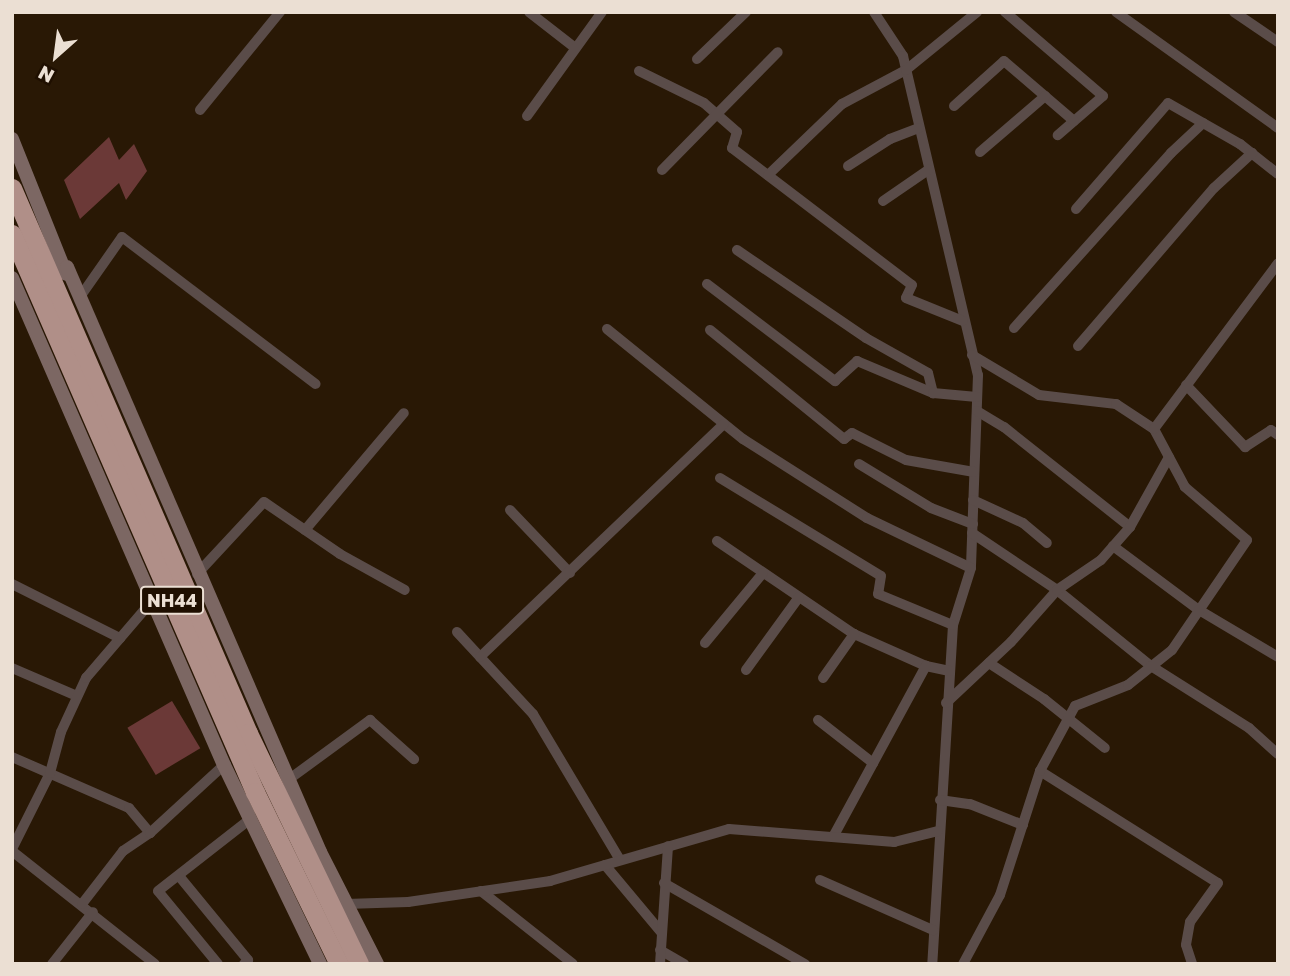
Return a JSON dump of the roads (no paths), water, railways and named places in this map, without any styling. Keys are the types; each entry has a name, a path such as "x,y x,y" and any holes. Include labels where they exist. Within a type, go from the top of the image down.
{"highway":[{"name":"NH44","path":"12,188 46,267 72,298 248,733 359,964"},
{"name":"NH44","path":"12,234 255,792 339,964"}],"street":[{"path":"260,12 270,21"},
{"path":"200,110 270,21 281,12"},
{"path":"529,12 575,47"},
{"path":"527,117 602,12"},
{"path":"697,59 746,12"},
{"path":"1005,12 1103,96 1058,135"},
{"path":"1116,12 1278,128"},
{"path":"1234,12 1278,42"},
{"path":"768,175 842,104 906,70 970,14"},
{"path":"880,15 903,56 972,355 977,397 971,568 953,625 938,831 932,964"},
{"path":"662,170 778,51"},
{"path":"954,106 1004,61 1074,121"},
{"path":"639,71 704,103 717,114 737,132 732,148 912,285 906,298 963,321"},
{"path":"980,152 1045,96"},
{"path":"1076,209 1168,103 1252,153 1278,174"},
{"path":"1014,328 1171,153 1203,123"},
{"path":"848,166 919,128"},
{"path":"12,139 67,267 72,298 288,780 377,964"},
{"path":"1078,346 1214,188 1252,153"},
{"path":"883,201 928,170"},
{"path":"72,298 122,237 316,384"},
{"path":"737,250 866,338 928,373 933,393"},
{"path":"1154,429 1278,263"},
{"path":"12,278 224,765 320,964"},
{"path":"707,284 835,381 857,361 933,393 977,397"},
{"path":"607,329 724,424 867,518 971,568"},
{"path":"710,330 844,439 852,433 906,460 974,472"},
{"path":"963,964 1000,895 1040,771 1075,706 1128,685 1172,650 1247,540 1185,487 1154,429 1116,404 1038,395 972,355"},
{"path":"1186,385 1245,447 1271,430 1278,435"},
{"path":"977,411 1004,427 1130,527"},
{"path":"305,530 404,413"},
{"path":"480,657 724,424"},
{"path":"946,703 989,663 1057,590 1113,546 1130,527 1169,457"},
{"path":"859,464 930,508 972,529 1057,590 1151,666 1250,729 1278,754"},
{"path":"720,478 881,576 878,594 953,625"},
{"path":"974,500 1023,523 1047,543"},
{"path":"197,574 264,502 405,590"},
{"path":"510,510 570,573"},
{"path":"716,541 854,634 926,666 949,671"},
{"path":"1113,546 1199,610 1278,657"},
{"path":"705,643 762,573"},
{"path":"12,584 120,638"},
{"path":"746,670 799,597"},
{"path":"152,601 86,678 50,773 12,850 155,964"},
{"path":"457,632 533,714 620,860"},
{"path":"823,678 854,634"},
{"path":"989,663 1069,718 1105,748"},
{"path":"833,837 926,666"},
{"path":"12,668 77,696"},
{"path":"288,780 370,720 414,759"},
{"path":"818,720 873,763"},
{"path":"12,757 129,808 150,833"},
{"path":"82,904 123,851 150,833 224,765"},
{"path":"1040,771 1218,883 1190,922 1186,945 1192,964"},
{"path":"940,800 970,804 1023,825"},
{"path":"218,964 158,891 249,820"},
{"path":"346,904 408,902 550,881 729,829 894,842 938,831"},
{"path":"660,964 668,846"},
{"path":"605,865 661,932"},
{"path":"180,876 248,960 244,964"},
{"path":"820,880 933,930"},
{"path":"664,883 806,964"},
{"path":"481,891 573,964"},
{"path":"52,964 93,912"},
{"path":"660,950 684,964"}]}
